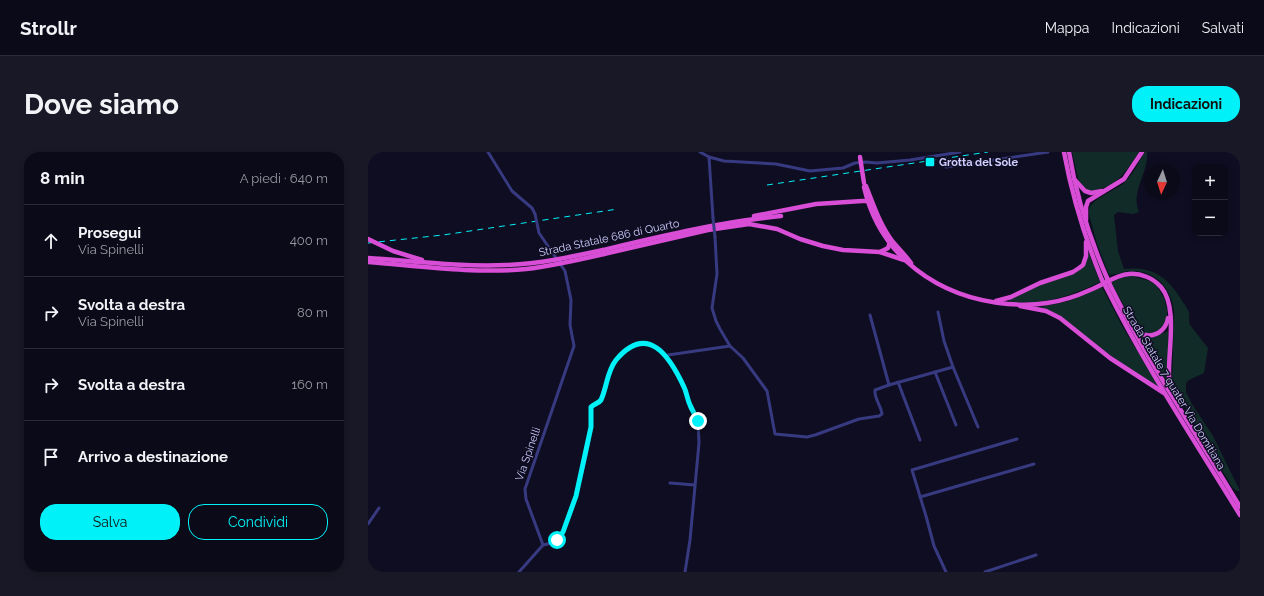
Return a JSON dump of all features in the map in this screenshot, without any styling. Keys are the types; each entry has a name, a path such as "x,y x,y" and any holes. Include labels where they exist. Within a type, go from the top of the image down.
{"highway":[{"name":"Strada Statale 7 quater Via Domitiana","path":"1064,152 1068,159 1104,279"},
{"name":"Strada Statale 7 quater Via Domitiana","path":"1068,152 1071,188 1086,239 1104,279 1169,395 1240,515"},
{"path":"1086,223 1087,216 1085,210 1087,203 1102,191 1124,178 1142,152"},
{"path":"859,155 867,201 890,244 904,260 934,281 956,292 973,298 993,302 1015,304 1046,303 1070,298 1125,274 1135,274 1148,277 1161,287 1168,300 1171,315 1169,395"},
{"path":"1074,179 1085,191 1091,193 1102,191"},
{"path":"857,201 862,196 864,185"},
{"path":"864,185 882,229 913,266"},
{"path":"748,222 754,216 816,204 867,201 872,205"},
{"name":"Strada Statale 686 di Quarto","path":"368,262 469,269 513,269 554,265 704,227 748,222 781,216"},
{"path":"748,222 772,227 800,239 823,246 843,250 880,252 904,260"},
{"path":"880,252 887,250 890,244 890,237"},
{"path":"368,239 392,251 427,262"},
{"path":"993,302 1011,297 1040,283 1074,272 1082,265 1086,256 1086,239"},
{"name":"Strada Statale 686 di Quarto","path":"368,258 483,265 512,265 542,262 603,252"},
{"name":"Strada Statale 7 quater Via Domitiana","path":"1108,286 1129,333 1240,507"},
{"path":"1015,304 1025,308 1046,311 1060,318 1110,358 1169,395"},
{"path":"1127,320 1141,333 1148,335 1155,334 1163,331 1166,327 1170,309"}],"street":[{"name":"Via Spinelli","path":"488,152 512,191 532,208 535,214 539,233 565,271 571,300 570,325 574,346 525,489 526,499 543,545"},
{"path":"700,152 709,157 737,162 776,164 810,171 843,168 856,163 910,160 960,152"},
{"path":"946,167 1048,152"},
{"path":"709,157 717,274 712,308 720,329 730,346 743,358 768,391 775,434 806,437 859,419 879,416 882,414 882,410 874,394 875,390 953,367"},
{"path":"938,312 944,341 953,367 978,427"},
{"path":"870,315 890,385"},
{"path":"519,572 543,545 557,540 563,532 576,496 591,427 591,407 600,400 613,364 629,347 644,343 658,348 667,356 685,388 690,405 698,421 699,445 685,572"},
{"path":"667,356 730,346"},
{"path":"935,372 956,425"},
{"path":"898,382 920,440"},
{"path":"946,572 934,546 912,470 1017,439"},
{"path":"920,497 1034,464"},
{"path":"670,484 695,485"},
{"path":"368,524 379,508"},
{"path":"985,572 1036,555"}],"green space":[{"path":"1072,152 1139,152 1130,166 1114,183 1099,189 1088,191 1079,183"},
{"path":"1145,152 1147,152 1147,160 1146,164 1144,164 1144,170 1138,189 1137,204 1139,212 1133,214 1118,212 1114,215 1118,251 1124,269 1134,268 1150,271 1157,274 1170,284 1188,309 1190,325 1208,348 1204,373 1186,383 1186,392 1213,436 1240,491 1237,491 1232,487 1175,390 1172,382 1174,311 1169,294 1160,282 1147,273 1128,271 1109,275 1097,244 1089,214 1090,208 1097,199 1126,181 1134,171"},
{"path":"1089,254 1100,282 1078,292 1056,299 1032,302 1008,301 1034,287 1076,273 1082,268"},
{"path":"1132,276 1150,281 1157,286 1164,298 1167,309 1167,318 1164,327 1154,333 1144,333 1136,327 1111,282"},
{"path":"1102,287 1122,326 1159,387 1097,346 1059,315 1040,307 1069,301"},
{"path":"1168,331 1167,382 1138,334 1152,337"}],"railway":[{"path":"767,185 988,152"},
{"path":"368,243 443,235 618,209"}],"place":[{"name":"Grotta del Sole","path":"930,162"}],"route":[{"path":"557,540 563,532 576,496 591,427 591,407 600,400 611,368 623,352 629,347 644,343 651,344 660,349 666,356 685,388 690,405 698,421"}]}
